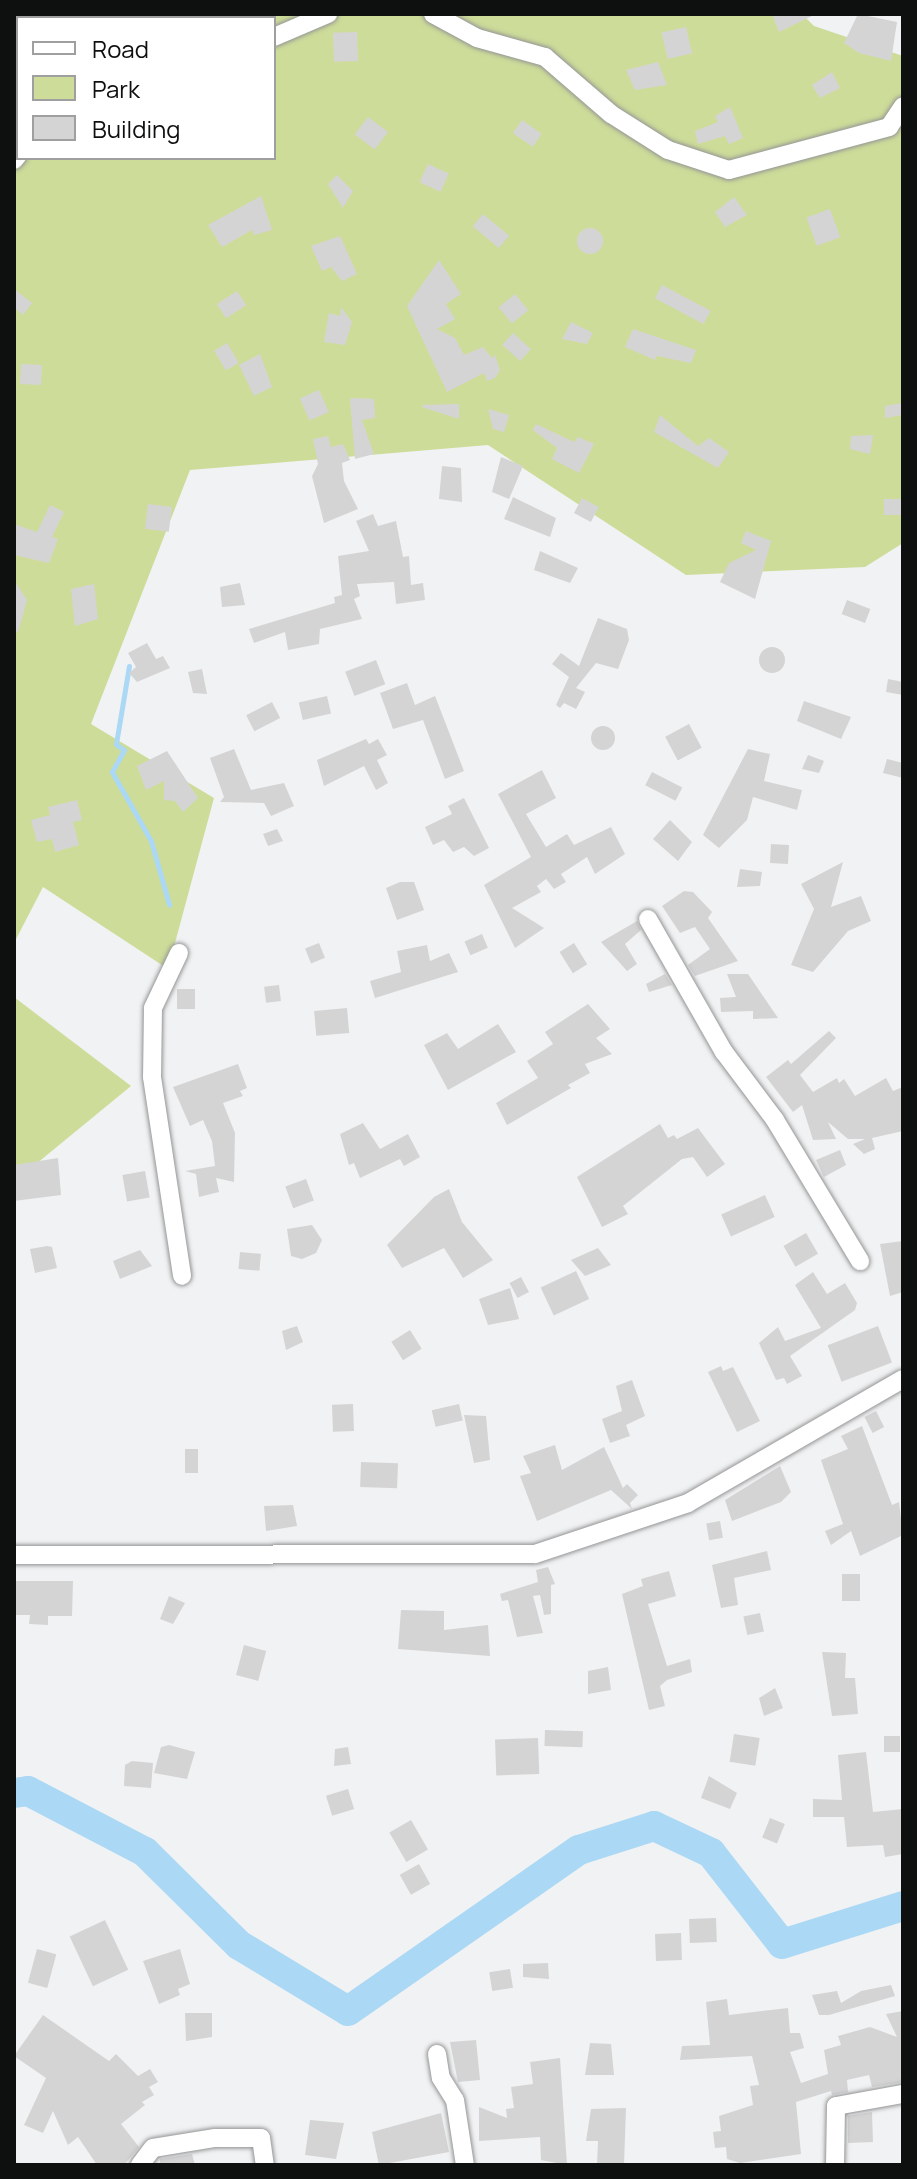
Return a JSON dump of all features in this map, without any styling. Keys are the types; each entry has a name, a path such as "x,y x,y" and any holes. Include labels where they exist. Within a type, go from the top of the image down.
{"street":[{"path":"276,36 328,14"},
{"path":"433,14 477,38 545,57 611,114 668,150 729,170 889,127 903,106"},
{"path":"648,919 724,1052 775,1120 860,1261"},
{"path":"179,953 153,1008 152,1077 182,1276"},
{"path":"14,1555 535,1554 688,1503 903,1379"},
{"path":"437,2054 441,2078 455,2100 465,2165"},
{"path":"835,2165 836,2106 845,2100 903,2094"},
{"path":"140,2165 153,2148 215,2138 261,2138 265,2165"}],"green space":[{"path":"14,14 802,14 814,26 903,56 903,543 865,567 686,575 488,445 190,470 91,724 214,798 168,969 43,887 14,943"},
{"path":"14,997 131,1086 14,1182"}],"building":[{"path":"772,14 816,14 779,32"},
{"path":"858,14 897,22 891,61 859,53 844,43"},
{"path":"686,27 692,53 668,59 662,33"},
{"path":"357,32 358,61 334,62 333,33"},
{"path":"658,62 667,85 635,90 626,70"},
{"path":"832,72 840,88 820,98 812,85"},
{"path":"730,107 743,138 729,144 725,136 698,144 695,131 718,122 715,116"},
{"path":"368,117 388,132 375,150 355,135"},
{"path":"522,120 542,134 532,147 513,133"},
{"path":"428,164 449,174 440,192 420,182"},
{"path":"337,175 353,191 343,208 328,184"},
{"path":"261,196 272,230 254,235 252,230 222,247 208,225"},
{"path":"734,197 747,215 725,227 715,212"},
{"path":"830,209 840,237 817,246 807,218"},
{"path":"483,214 509,236 499,248 473,226"},
{"path":"590,228 599,232 603,241 599,250 590,254 581,250 577,241 581,232"},
{"path":"340,236 357,274 342,281 331,267 322,271 311,246"},
{"path":"439,260 461,294 446,304 455,319 437,329 455,338 464,355 483,347 492,358 495,355 500,370 495,378 487,381 484,373 447,392 407,306"},
{"path":"662,285 711,311 704,324 655,298"},
{"path":"14,289 32,303 23,315 14,307"},
{"path":"237,291 246,305 226,318 217,304"},
{"path":"515,294 528,310 512,324 499,307"},
{"path":"341,307 352,322 345,345 324,342 329,313 340,316"},
{"path":"571,322 593,333 587,344 562,339"},
{"path":"633,329 696,350 691,363 657,356 655,360 625,347"},
{"path":"513,333 531,349 520,361 502,345"},
{"path":"227,343 239,363 226,370 214,351"},
{"path":"260,354 272,387 254,396 239,365"},
{"path":"21,364 42,365 41,385 20,384"},
{"path":"319,390 329,412 310,420 300,399"},
{"path":"350,399 374,399 375,418 362,420 374,454 355,459"},
{"path":"903,403 903,415 885,418 885,406"},
{"path":"459,404 459,419 422,407 422,405"},
{"path":"488,409 509,415 504,432 493,429"},
{"path":"660,415 698,446 709,438 729,452 718,468 654,432"},
{"path":"536,424 574,442 578,437 594,444 579,473 552,459 557,448 533,430"},
{"path":"873,435 870,454 850,449 851,436"},
{"path":"328,436 331,447 343,444 350,460 342,463 344,481 358,509 324,523 312,476 318,464 313,439"},
{"path":"501,457 523,466 509,499 492,492"},
{"path":"442,466 461,468 462,502 439,499"},
{"path":"513,497 556,518 550,537 504,519"},
{"path":"582,498 599,507 591,522 574,513"},
{"path":"884,499 903,499 903,515 884,515"},
{"path":"148,504 172,507 169,532 145,529"},
{"path":"50,505 64,512 52,537 58,539 49,563 14,555 14,524 37,532"},
{"path":"373,514 378,526 396,521 403,557 409,556 411,585 423,583 425,600 396,604 394,582 357,584 360,596 354,599 362,619 320,629 319,644 288,650 285,632 254,643 249,629 335,603 334,597 342,595 338,556 369,551 356,521"},
{"path":"746,531 771,541 755,599 720,582 729,563 756,550 741,543"},
{"path":"540,551 578,568 570,583 534,570"},
{"path":"14,580 27,600 18,632 14,631"},
{"path":"240,583 245,605 222,607 220,587"},
{"path":"94,584 98,619 75,626 71,589"},
{"path":"847,600 870,609 865,623 842,614"},
{"path":"598,618 627,629 629,640 618,669 596,663 576,688 585,692 576,709 564,703 560,708 556,705 569,677 552,664 561,653 579,666"},
{"path":"147,643 156,659 163,656 170,668 137,682 129,673 136,667 128,653"},
{"path":"772,647 782,650 785,660 782,670 772,673 762,670 759,660 762,650"},
{"path":"376,660 385,684 355,696 345,672"},
{"path":"202,669 207,694 193,693 188,672"},
{"path":"888,679 903,682 903,695 886,692"},
{"path":"407,683 415,705 435,696 464,771 445,779 423,720 393,729 380,693"},
{"path":"327,696 331,714 303,720 299,703"},
{"path":"804,701 851,717 841,739 797,721"},
{"path":"272,702 280,718 254,731 246,715"},
{"path":"689,724 702,748 678,761 665,737"},
{"path":"603,726 614,733 615,738 608,749 603,750 592,743 591,738 598,727"},
{"path":"366,739 369,744 378,739 387,755 377,760 388,783 376,790 364,766 324,786 317,760"},
{"path":"234,749 251,790 284,783 294,806 271,816 264,803 220,802 224,797 210,758"},
{"path":"748,749 770,754 764,781 802,790 797,810 753,797 747,820 719,848 703,835"},
{"path":"167,751 198,798 183,812 175,801 164,800 164,781 146,790 137,766"},
{"path":"808,755 824,761 819,773 802,769"},
{"path":"887,759 903,763 903,778 883,773"},
{"path":"542,770 556,798 526,814 546,847 567,834 574,845 611,827 625,854 595,874 587,857 561,874 566,882 554,889 546,879 537,886 541,892 512,908 544,928 515,948 484,885 531,857 498,794"},
{"path":"652,772 682,787 675,801 645,785"},
{"path":"464,798 489,848 474,856 464,847 453,852 444,840 433,845 425,827 452,814 448,806"},
{"path":"77,800 82,820 73,822 79,845 55,852 52,839 37,842 31,820 50,815 48,807"},
{"path":"670,820 692,842 678,861 653,839"},
{"path":"277,829 283,841 268,846 263,834"},
{"path":"771,844 789,845 788,864 770,863"},
{"path":"843,862 831,907 861,896 871,921 848,931 813,972 791,965 814,909 801,884"},
{"path":"740,869 762,872 760,886 737,887"},
{"path":"400,882 414,882 424,910 397,920 386,888"},
{"path":"684,891 693,892 712,912 708,918 738,961 695,976 688,965 710,949 695,927 680,933 662,906"},
{"path":"637,921 641,930 625,944 637,964 627,971 601,942"},
{"path":"482,934 488,948 470,955 465,941"},
{"path":"319,943 325,958 311,963 305,949"},
{"path":"574,943 587,964 573,973 560,952"},
{"path":"427,945 430,961 449,953 458,972 375,998 370,981 401,972 397,951"},
{"path":"665,974 672,985 649,992 646,984"},
{"path":"727,974 748,974 778,1018 753,1019 753,1011 721,1012 720,998 736,997"},
{"path":"279,985 281,1001 266,1003 264,987"},
{"path":"177,989 195,989 195,1009 177,1009"},
{"path":"588,1004 610,1029 596,1038 612,1054 585,1064 590,1073 568,1085 571,1088 507,1125 496,1103 538,1078 527,1061 553,1044 545,1032"},
{"path":"347,1008 349,1033 316,1036 314,1011"},
{"path":"498,1024 516,1052 448,1090 424,1045 447,1033 458,1049"},
{"path":"829,1031 836,1038 800,1075 813,1092 837,1078 839,1083 844,1079 855,1096 886,1078 893,1091 903,1087 903,1131 872,1138 875,1149 864,1154 853,1144 865,1139 848,1139 828,1122 836,1139 813,1140 802,1105 793,1112 766,1077 788,1060 791,1064"},
{"path":"238,1064 247,1088 240,1091 243,1096 223,1103 235,1133 234,1182 216,1178 219,1192 199,1197 196,1174 185,1171 215,1166 212,1141 203,1120 190,1126 173,1087"},
{"path":"363,1123 380,1149 408,1134 420,1157 404,1166 400,1159 360,1178 354,1163 349,1165 340,1134"},
{"path":"660,1124 668,1138 674,1135 677,1139 698,1128 725,1164 707,1177 693,1157 682,1159 623,1206 628,1214 602,1227 577,1177"},
{"path":"840,1150 846,1165 824,1177 816,1160"},
{"path":"58,1158 61,1195 14,1201 14,1165"},
{"path":"145,1171 150,1198 127,1202 122,1175"},
{"path":"306,1179 314,1201 293,1208 285,1187"},
{"path":"449,1189 462,1222 493,1260 463,1278 444,1248 402,1268 387,1245 434,1197"},
{"path":"765,1195 775,1217 731,1236 721,1215"},
{"path":"312,1225 322,1240 316,1253 302,1259 291,1256 287,1229"},
{"path":"806,1233 818,1254 795,1267 783,1246"},
{"path":"903,1241 903,1292 890,1296 880,1244"},
{"path":"52,1247 57,1268 35,1273 30,1249"},
{"path":"598,1248 611,1265 585,1276 571,1260"},
{"path":"140,1250 152,1266 120,1279 113,1261"},
{"path":"240,1252 261,1254 259,1271 239,1269"},
{"path":"576,1271 589,1299 554,1316 541,1287"},
{"path":"813,1272 827,1294 845,1283 857,1303 855,1310 790,1356 802,1376 787,1384 784,1378 776,1380 759,1343 778,1327 785,1341 821,1328 795,1285"},
{"path":"521,1277 529,1292 518,1298 510,1283"},
{"path":"510,1288 519,1319 488,1325 479,1299"},
{"path":"297,1326 303,1342 286,1350 282,1331"},
{"path":"878,1326 892,1362 842,1382 828,1345"},
{"path":"410,1330 422,1349 403,1360 391,1342"},
{"path":"721,1366 723,1371 733,1367 760,1421 737,1432 708,1372"},
{"path":"632,1380 645,1416 626,1425 630,1436 610,1443 602,1419 622,1411 616,1386"},
{"path":"353,1404 354,1431 333,1432 332,1405"},
{"path":"459,1404 463,1421 436,1427 432,1410"},
{"path":"876,1411 884,1427 873,1433 864,1417"},
{"path":"464,1415 486,1416 490,1460 474,1463"},
{"path":"862,1426 892,1505 899,1502 903,1535 860,1556 851,1531 831,1545 825,1531 843,1524 821,1460 848,1449 841,1436"},
{"path":"555,1445 562,1470 604,1447 623,1488 627,1484 638,1495 630,1503 632,1509 611,1490 537,1521 520,1476 531,1473 523,1456"},
{"path":"185,1449 198,1449 198,1473 185,1473"},
{"path":"361,1462 398,1463 397,1488 360,1487"},
{"path":"780,1466 791,1492 781,1502 732,1521 725,1500"},
{"path":"293,1505 297,1526 266,1531 264,1506"},
{"path":"720,1521 723,1538 709,1540 706,1523"},
{"path":"767,1551 771,1570 734,1578 738,1605 721,1608 712,1565"},
{"path":"548,1567 555,1584 551,1585 551,1614 544,1615 540,1595 533,1596 543,1633 517,1637 508,1600 502,1601 500,1594 538,1582 536,1570"},
{"path":"669,1571 676,1596 648,1604 667,1666 690,1659 692,1672 667,1680 660,1686 665,1706 649,1710 622,1594 643,1586 641,1579"},
{"path":"842,1574 860,1574 860,1601 842,1601"},
{"path":"14,1581 73,1581 72,1616 48,1616 48,1625 29,1624 30,1615 14,1615"},
{"path":"169,1596 185,1603 173,1624 160,1619"},
{"path":"401,1610 444,1611 444,1630 488,1625 490,1656 398,1649"},
{"path":"760,1613 764,1632 747,1635 743,1617"},
{"path":"244,1645 266,1651 258,1681 236,1675"},
{"path":"822,1652 846,1653 845,1678 855,1678 858,1714 832,1716"},
{"path":"608,1667 611,1690 588,1694 588,1671"},
{"path":"775,1688 783,1708 764,1716 759,1698"},
{"path":"545,1730 583,1731 582,1747 544,1746"},
{"path":"734,1734 760,1738 755,1766 730,1762"},
{"path":"884,1736 900,1736 900,1752 884,1752"},
{"path":"538,1738 539,1774 496,1775 495,1740"},
{"path":"169,1745 195,1752 187,1779 154,1773 161,1747"},
{"path":"348,1747 351,1764 334,1766 335,1749"},
{"path":"866,1752 873,1812 903,1809 903,1854 885,1857 883,1845 847,1847 844,1817 813,1817 813,1799 842,1800 838,1755"},
{"path":"132,1761 153,1763 151,1788 124,1786 125,1765"},
{"path":"709,1776 737,1793 730,1809 701,1798"},
{"path":"348,1789 354,1809 332,1816 326,1796"},
{"path":"770,1818 785,1824 777,1843 762,1837"},
{"path":"411,1820 428,1849 406,1862 389,1833"},
{"path":"419,1864 430,1884 411,1895 400,1875"},
{"path":"716,1918 717,1942 690,1943 689,1919"},
{"path":"105,1920 128,1970 93,1986 70,1936"},
{"path":"681,1933 682,1960 656,1961 655,1934"},
{"path":"37,1949 56,1954 47,1988 28,1983"},
{"path":"180,1949 190,1984 178,1989 180,1995 159,2004 143,1961"},
{"path":"548,1963 549,1979 523,1977 523,1964"},
{"path":"510,1969 513,1988 492,1991 489,1972"},
{"path":"891,1985 895,1996 829,2015 819,2015 812,1995 837,1991 841,2003 861,1991"},
{"path":"727,1999 729,2015 788,2008 790,2033 800,2033 804,2048 790,2052 801,2083 828,2074 824,2050 841,2045 838,2036 870,2027 897,2037 886,2014 903,2011 903,2082 872,2087 869,2075 847,2080 848,2092 832,2095 831,2091 796,2102 801,2154 740,2163 727,2159 726,2147 715,2148 713,2132 721,2131 719,2116 753,2105 750,2086 759,2085 752,2056 680,2060 682,2046 710,2045 706,2002"},
{"path":"185,2013 212,2013 212,2037 186,2041"},
{"path":"43,2015 109,2061 116,2054 138,2076 150,2069 158,2082 149,2087 154,2095 142,2102 145,2105 121,2124 139,2147 124,2165 97,2165 78,2137 68,2145 53,2111 43,2133 24,2125 46,2078 14,2056"},
{"path":"476,2040 480,2080 458,2082 450,2042"},
{"path":"590,2043 611,2044 614,2075 585,2075"},
{"path":"560,2058 567,2165 541,2160 540,2137 479,2141 479,2107 507,2118 506,2109 514,2108 511,2087 533,2084 530,2062"},
{"path":"626,2108 624,2165 597,2165 598,2141 586,2141 591,2109"},
{"path":"872,2112 873,2142 848,2143 848,2116"},
{"path":"441,2113 449,2152 379,2165 372,2132"},
{"path":"310,2120 344,2123 336,2159 305,2155"},
{"path":"192,2154 195,2165 160,2165 160,2159"}],"waterway":[{"path":"129,666 116,744 124,750 112,772 151,841 169,904"},
{"path":"14,1793 28,1791 145,1852 239,1945 348,2011 579,1850 654,1826 711,1853 782,1944 903,1906"}]}
